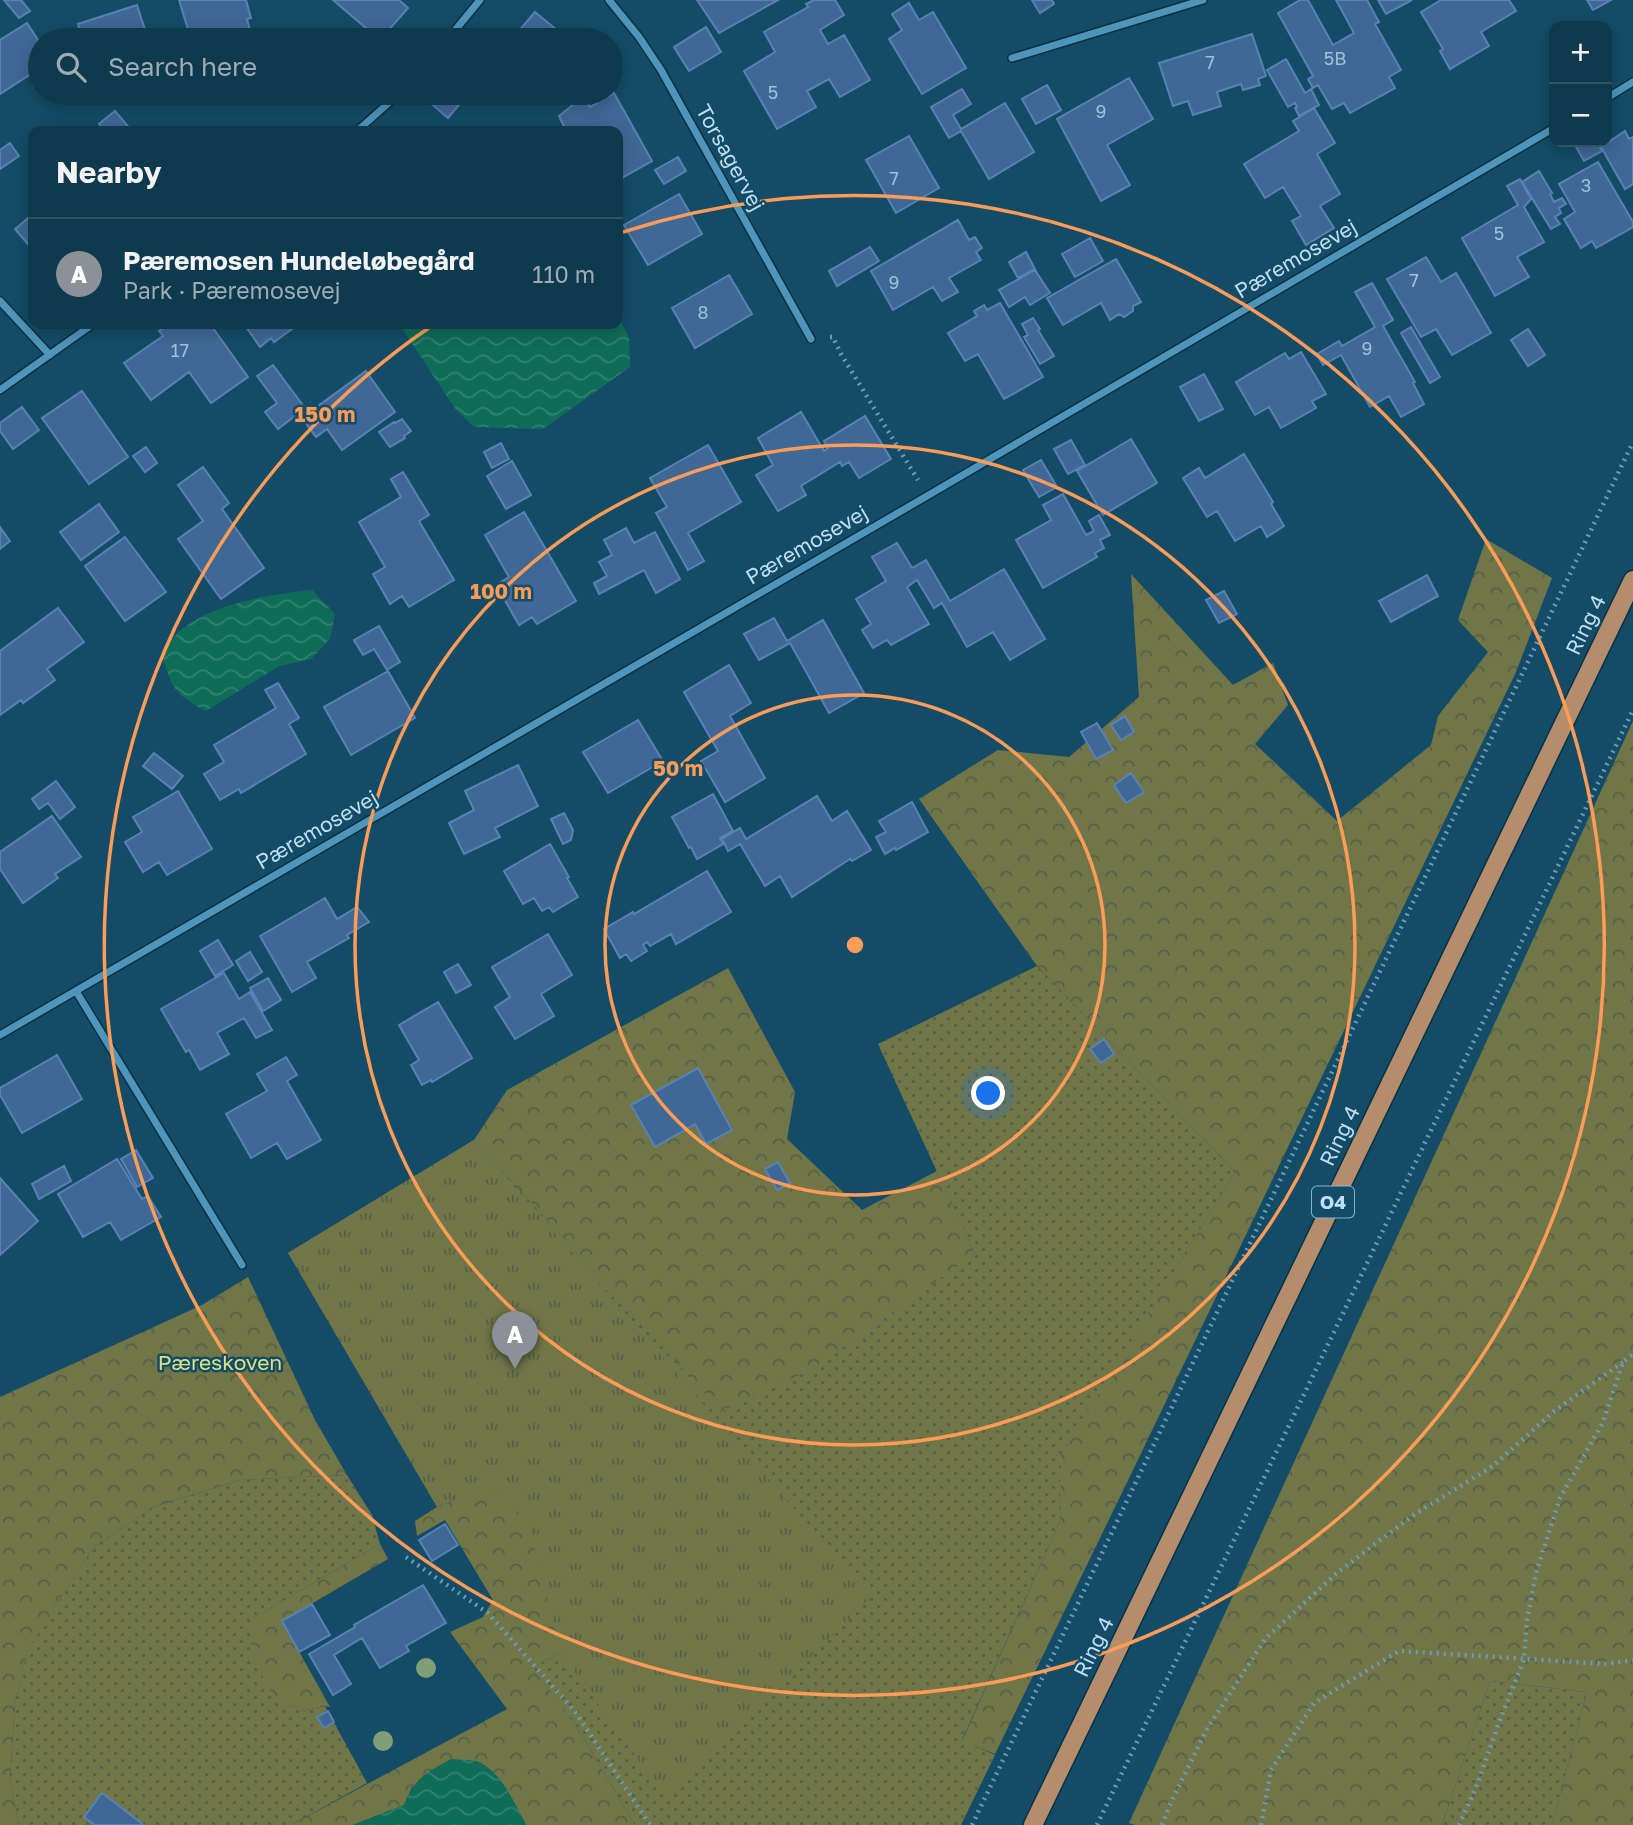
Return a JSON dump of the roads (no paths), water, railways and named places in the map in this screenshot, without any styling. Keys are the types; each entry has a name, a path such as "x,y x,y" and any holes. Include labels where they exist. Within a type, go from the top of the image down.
{"main road":[{"name":"Ring 4","path":"1033,1825 1633,580"}],"street":[{"path":"457,28 480,0"},
{"name":"Torsagervej","path":"609,0 661,70 811,339"},
{"path":"1012,58 1203,0"},
{"path":"1612,95 1633,82"},
{"path":"363,126 386,105"},
{"name":"Pæremosevej","path":"0,1035 1549,131"},
{"path":"0,301 50,355"},
{"path":"0,390 86,329"},
{"path":"76,991 242,1265"}],"water":[{"path":"623,326 629,337 630,367 543,429 474,427 456,410 402,329 623,329"},
{"path":"312,590 335,614 330,639 311,659 279,666 206,711 175,689 162,654 182,629 227,606 262,597"},
{"path":"451,1759 476,1761 487,1767 507,1790 526,1825 353,1825 404,1805 422,1777"}],"place":[{"name":"Pæremosen Hundeløbegård","path":"515,1369"}],"park label":[{"name":"Pæreskoven","path":"220,1363"}]}
